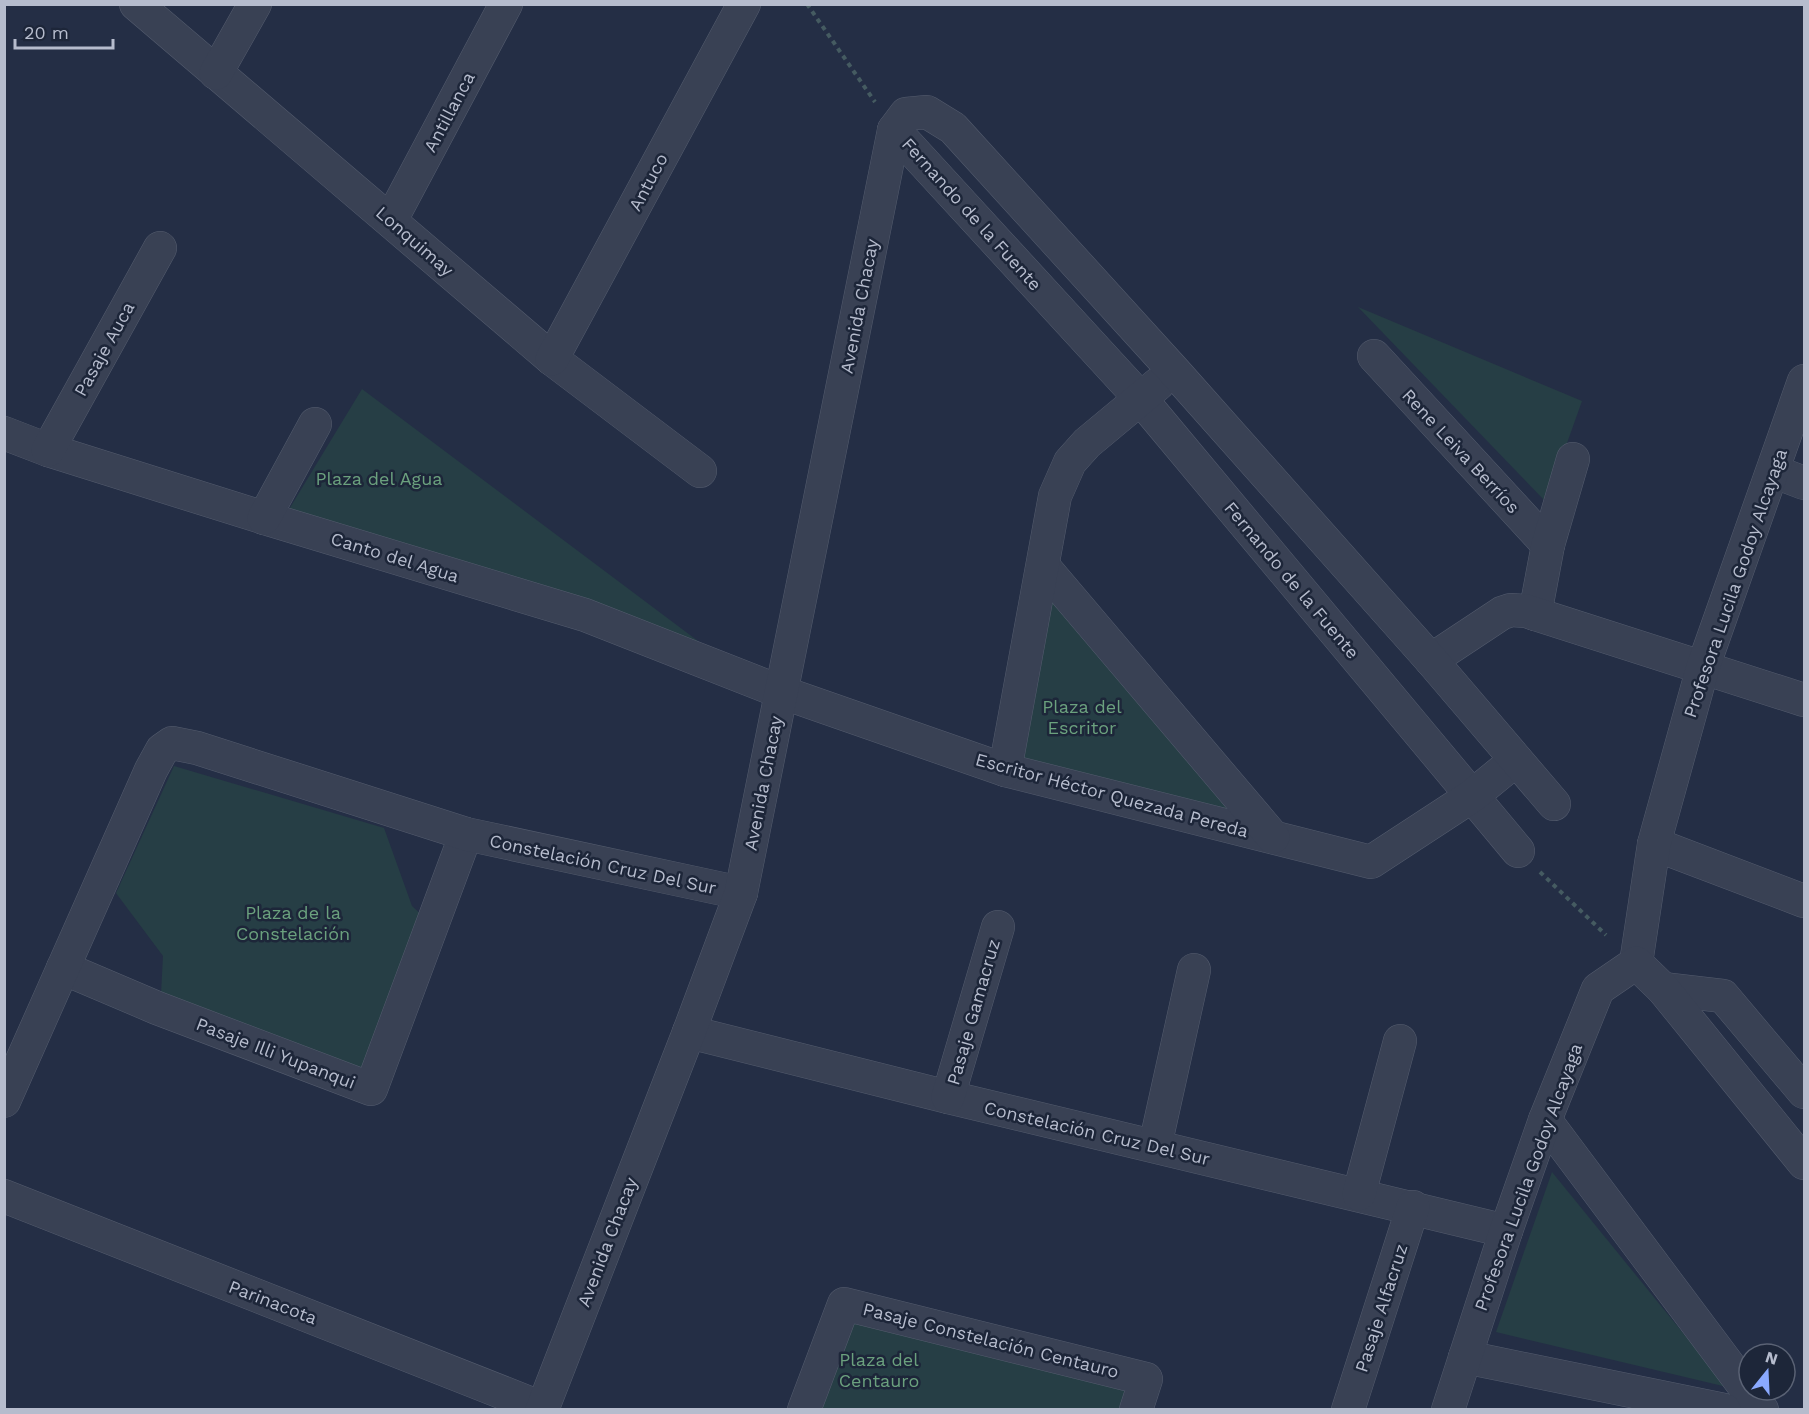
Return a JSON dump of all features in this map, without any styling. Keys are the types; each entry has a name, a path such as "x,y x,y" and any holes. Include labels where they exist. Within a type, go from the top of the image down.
{"street":[{"name":"Lonquimay","path":"136,4 552,359 700,471"},
{"path":"216,74 255,4"},
{"name":"Antillanca","path":"391,220 506,4"},
{"name":"Antuco","path":"552,359 744,4"},
{"name":"Fernando de la Fuente","path":"1518,850 1140,398 894,130 906,114 927,112 953,128 1175,372 1431,660 1554,804"},
{"name":"Avenida Chacay","path":"542,1409 741,893 894,130"},
{"name":"Pasaje Auca","path":"48,450 160,248"},
{"name":"Rene Leiva Berríos","path":"1374,356 1548,545"},
{"path":"1005,770 1055,496 1070,462 1087,443 1175,372"},
{"name":"Profesora Lucila Godoy Alcayaga","path":"1448,1410 1545,1120 1598,989 1636,963 1654,844 1703,667 1804,381"},
{"path":"264,518 315,424"},
{"name":"Canto del Agua","path":"4,433 48,450 264,518 585,615 781,692"},
{"path":"1535,614 1548,545 1574,459"},
{"path":"1773,471 1804,483"},
{"name":"Escritor Héctor Quezada Pereda","path":"1043,566 1273,837"},
{"path":"1431,660 1502,613 1511,610 1535,614 1804,700"},
{"name":"Escritor Héctor Quezada Pereda","path":"781,692 1005,770 1371,862 1472,796 1516,760"},
{"name":"Constelación Cruz Del Sur","path":"63,968 151,770 162,750 172,743 197,748 466,834 741,893"},
{"name":"Pasaje Illi Yupanqui","path":"63,968 157,1008 371,1089 466,834"},
{"path":"1654,844 1804,901"},
{"name":"Pasaje Gamacruz","path":"948,1097 998,927"},
{"path":"1636,963 1663,990 1804,1162"},
{"path":"4,1101 63,968"},
{"path":"1155,1146 1194,970"},
{"path":"1663,990 1723,996 1804,1092"},
{"name":"Constelación Cruz Del Sur","path":"689,1032 948,1097 1506,1231"},
{"path":"1359,1194 1401,1041"},
{"path":"1545,1120 1762,1410"},
{"name":"Parinacota","path":"4,1196 542,1409"},
{"name":"Pasaje Alfacruz","path":"1348,1410 1413,1207"},
{"name":"Pasaje Constelación Centauro","path":"804,1410 844,1304 1146,1379 1136,1410"},
{"path":"1464,1357 1724,1410"}],"path":[{"path":"807,4 894,130"},
{"path":"1518,850 1636,963"}],"green space":[{"path":"1358,307 1582,401 1546,502"},
{"name":"Plaza del Agua","path":"362,389 702,644 288,511"},
{"name":"Plaza del Escritor","path":"1046,583 1249,822 1014,761"},
{"name":"Plaza de la Constelación","path":"174,766 384,828 412,906 424,917 362,1077 161,994 163,956 116,893"},
{"path":"1552,1172 1727,1387 1496,1332"},
{"name":"Plaza del Centauro","path":"854,1322 1126,1390 1119,1409 821,1410"}]}
